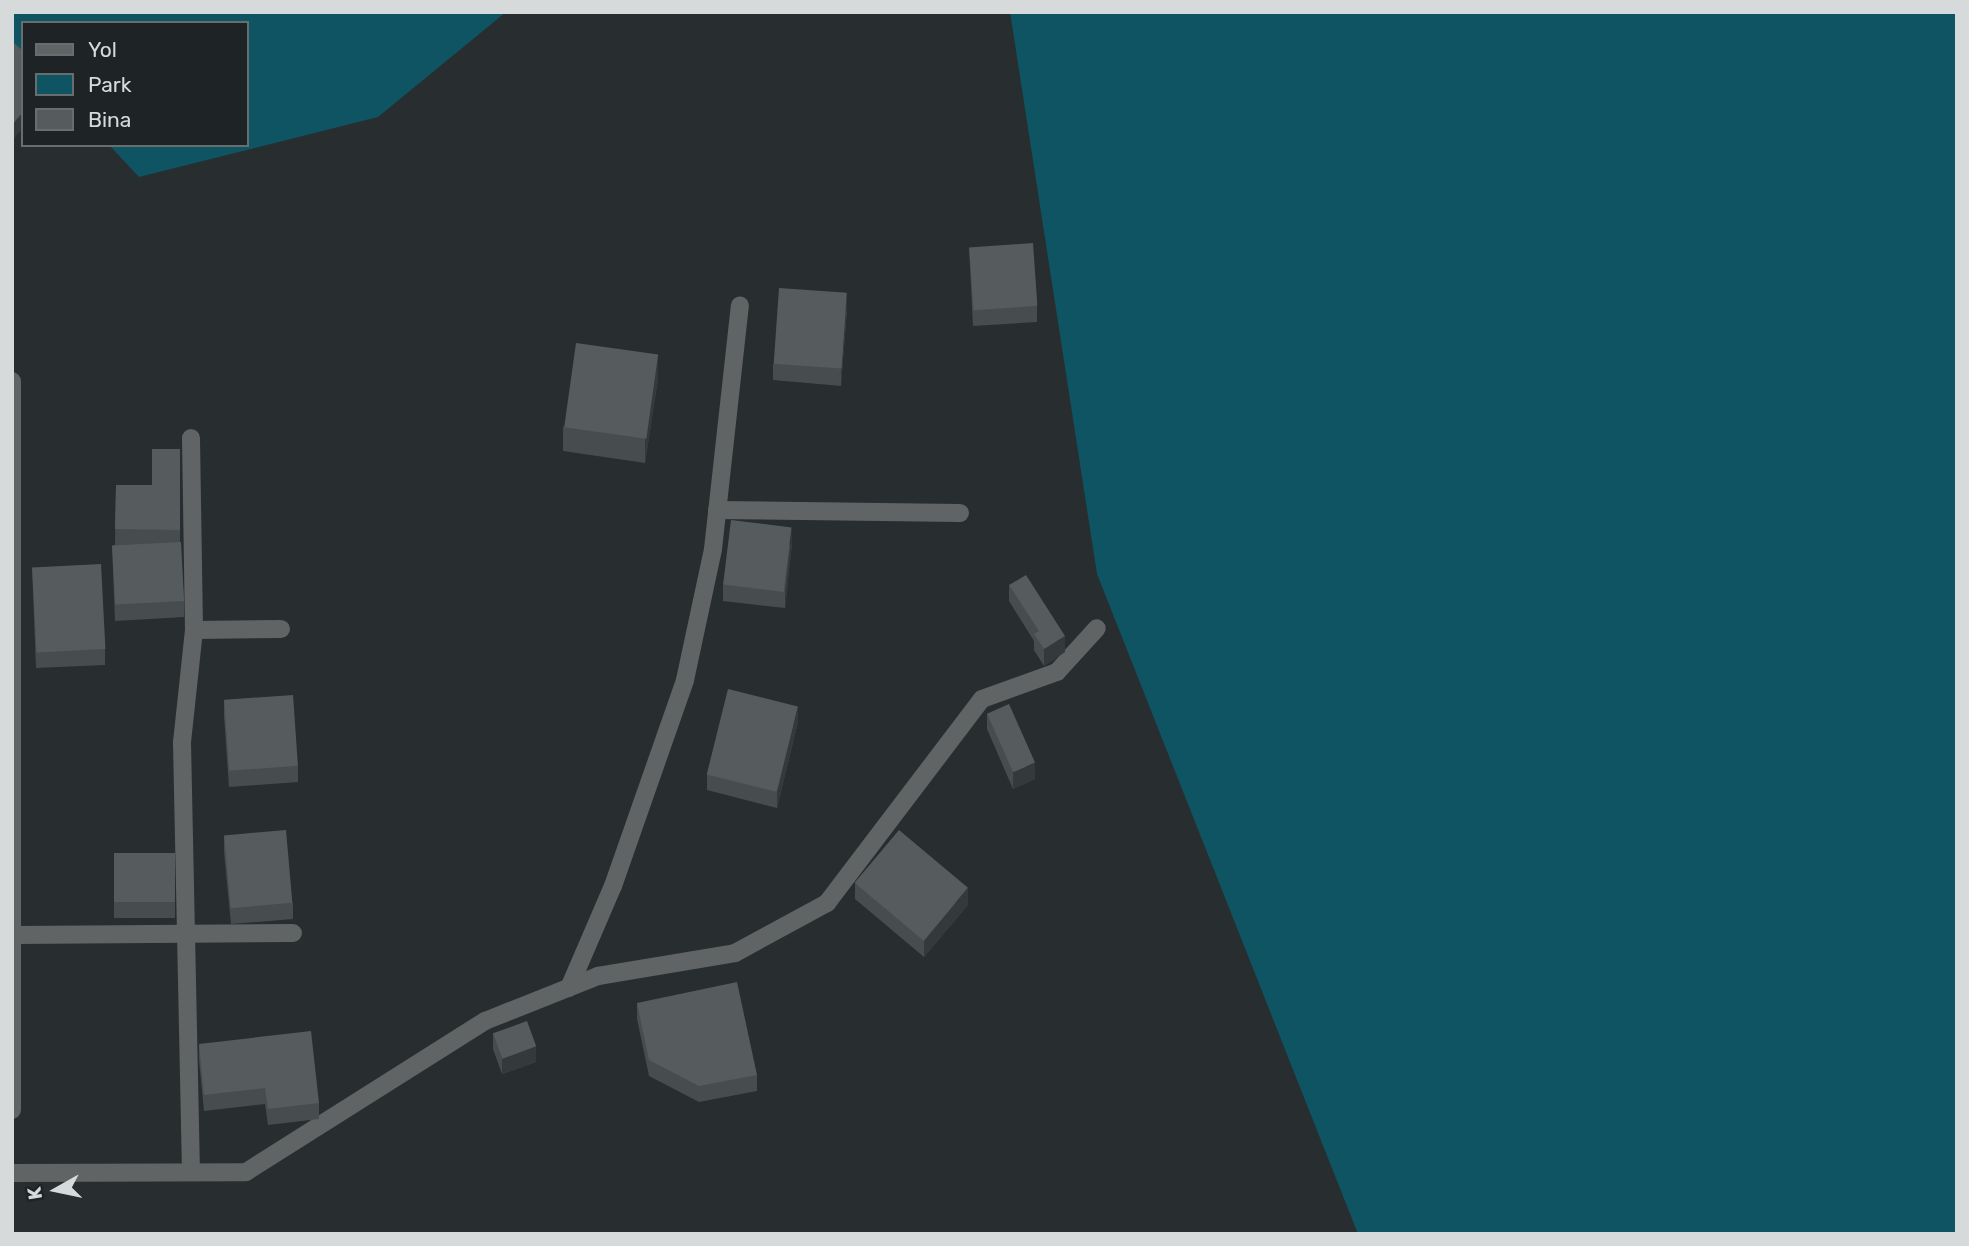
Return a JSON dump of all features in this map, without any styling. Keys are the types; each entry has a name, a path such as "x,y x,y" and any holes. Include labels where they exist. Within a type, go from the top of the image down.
{"street":[{"path":"569,988 613,886 685,680 717,510 740,305"},
{"path":"12,381 12,1110"},
{"path":"191,438 194,630 182,743 191,1172"},
{"path":"717,510 960,513"},
{"path":"12,1173 246,1172 485,1021 598,976 735,953 827,903 982,699 1057,672 1097,628"},
{"path":"194,630 281,629"},
{"path":"14,935 293,933"}],"green space":[{"path":"12,12 506,12 378,117 139,177 111,147 248,147 248,21 21,21 21,51 12,42"},
{"path":"1010,12 1957,12 1957,1234 1358,1234 1097,574"}],"building":[{"path":"12,41 21,49 21,114 13,124"},
{"path":"1033,243 1037,306 974,310 969,247"},
{"path":"779,288 847,293 842,369 774,364"},
{"path":"576,343 658,355 646,439 564,427"},
{"path":"152,449 180,449 180,530 115,529 116,485 152,485"},
{"path":"731,520 792,527 784,592 723,585"},
{"path":"181,542 184,601 115,605 112,546"},
{"path":"101,564 105,649 37,652 32,568"},
{"path":"1026,575 1065,636 1044,649 1034,634 1039,631 1009,585"},
{"path":"728,689 798,706 777,792 707,774"},
{"path":"293,695 298,766 229,771 224,700"},
{"path":"1009,704 1035,762 1013,772 987,714"},
{"path":"286,830 292,903 231,908 224,835"},
{"path":"899,830 968,888 924,941 855,883"},
{"path":"114,853 175,853 175,902 114,902"},
{"path":"737,982 757,1075 699,1086 649,1060 637,1003"},
{"path":"527,1021 536,1046 502,1059 493,1033"},
{"path":"311,1031 319,1103 268,1109 265,1088 204,1095 199,1044"}]}
